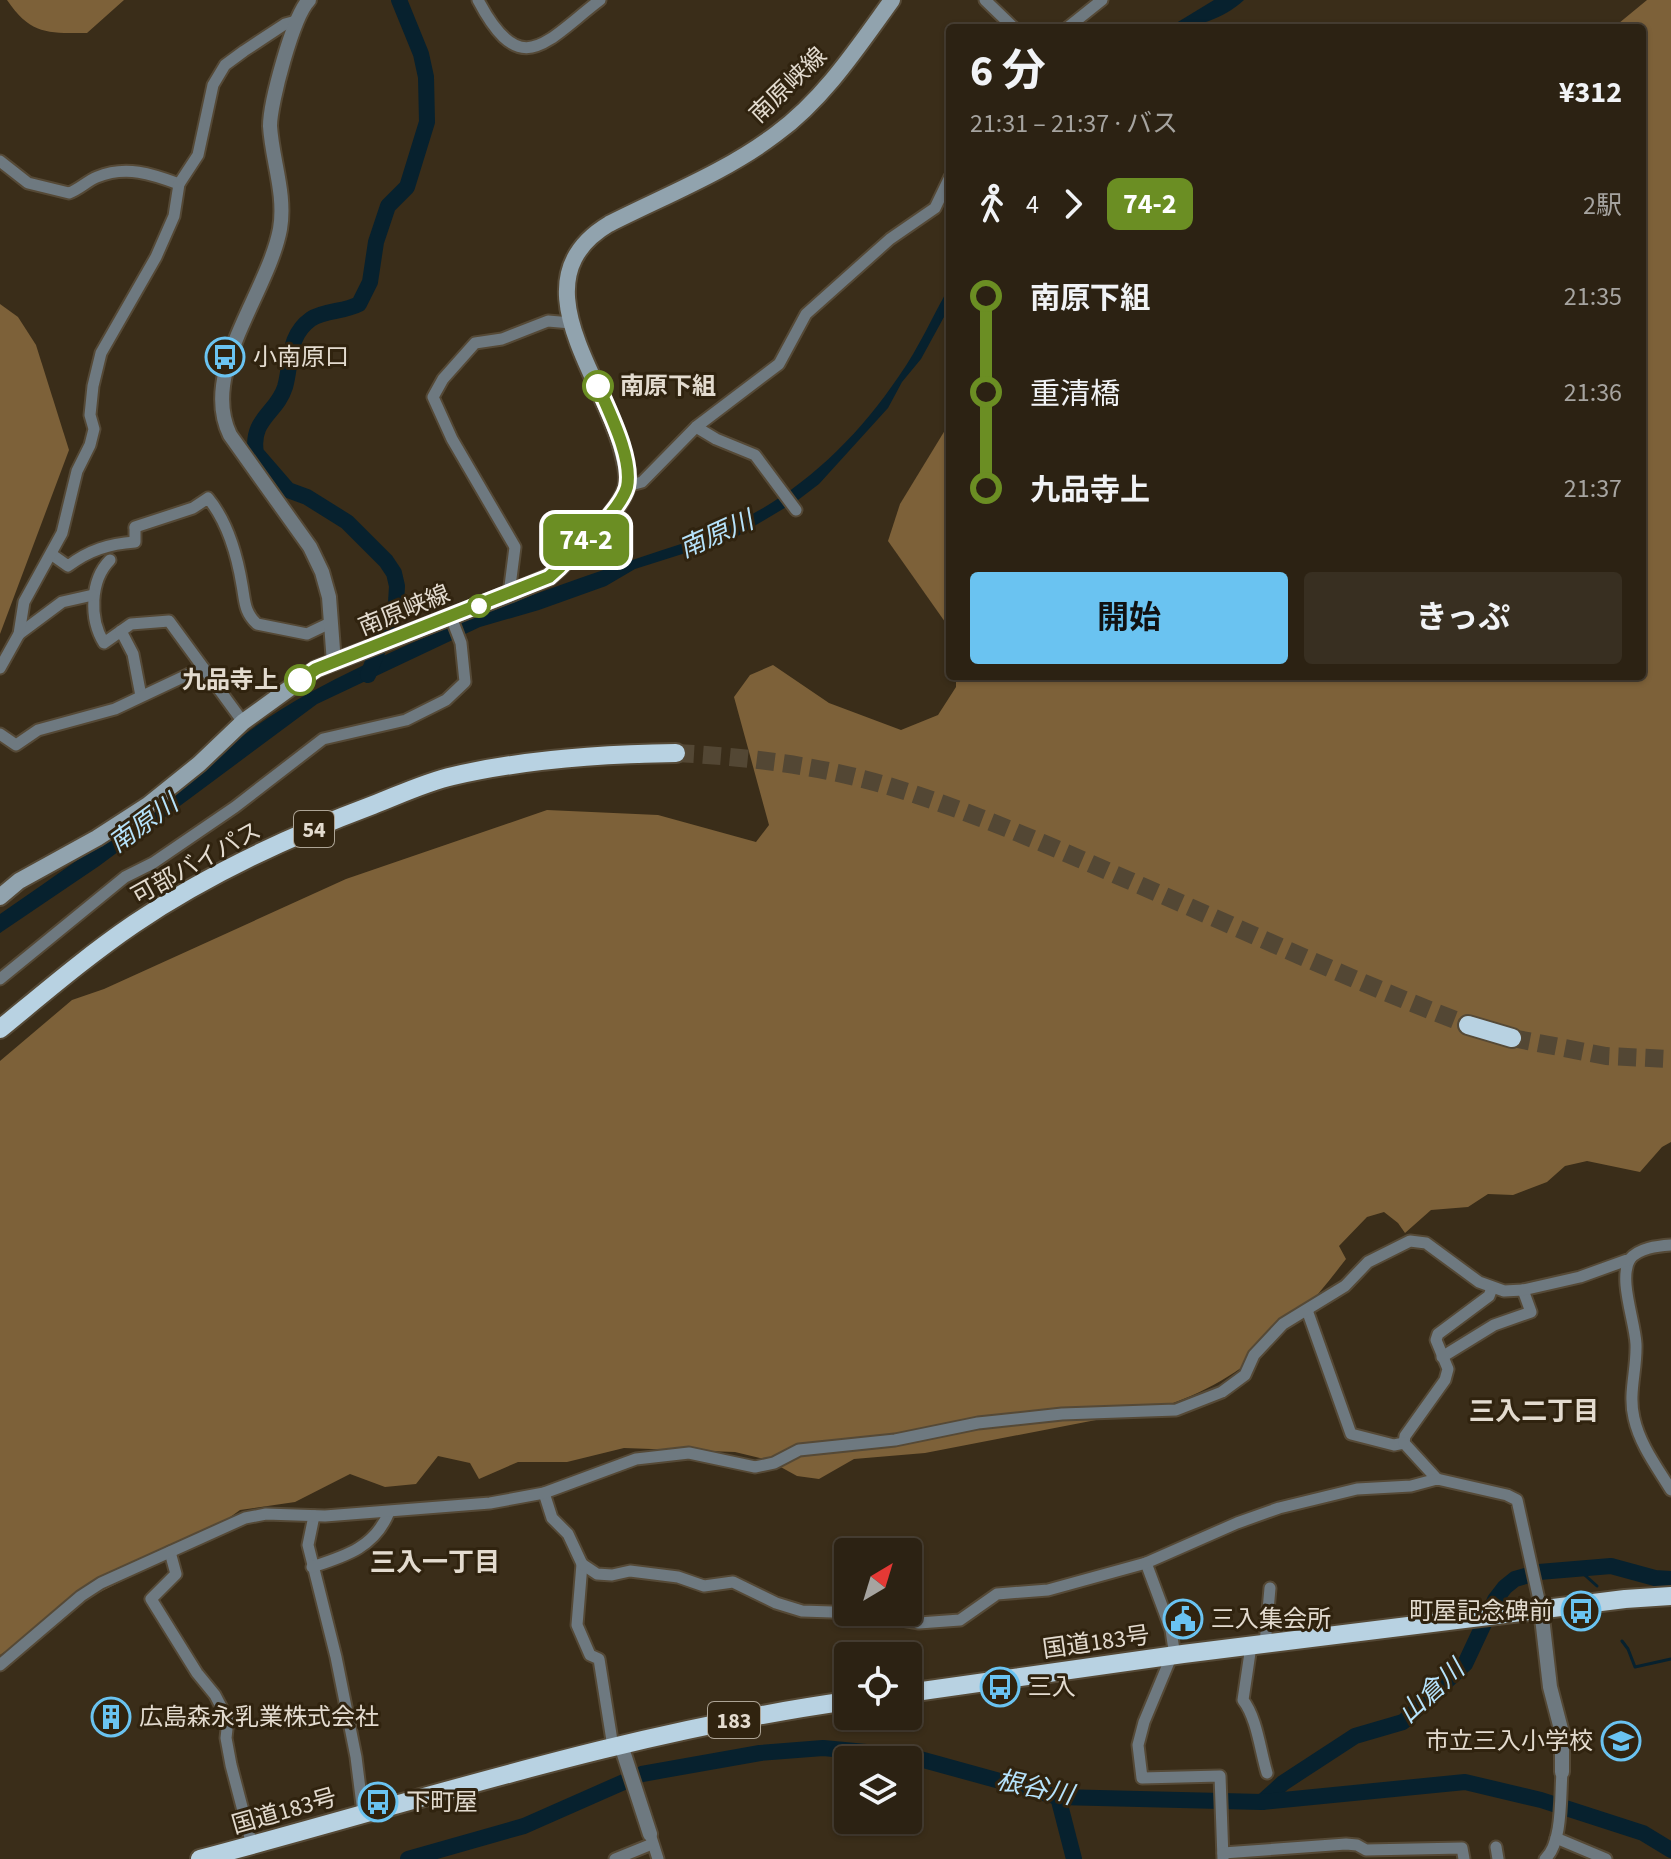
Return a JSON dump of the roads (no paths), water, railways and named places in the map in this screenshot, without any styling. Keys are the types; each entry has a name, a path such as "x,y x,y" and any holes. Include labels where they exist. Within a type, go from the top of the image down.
{"highway":[{"name":"可部バイパス","path":"0,1029 84,960 134,924 217,873 336,819 451,776 539,761 606,754 676,753"},
{"path":"1468,1025 1512,1038"},
{"name":"国道183号","path":"922,1691 1170,1656 1541,1609 1671,1596"},
{"name":"国道183号","path":"200,1859 617,1746 711,1724 834,1703"}],"main road":[{"name":"南原峡線","path":"0,897 19,881 97,838 148,805 199,764 243,722 316,669 452,619 549,577 559,568 620,503 627,486 627,471 618,432 571,323 565,299 571,262 593,234 744,156 777,133 823,91 892,0"}],"street":[{"path":"309,0 296,21 270,121 281,199 275,252 231,354 222,381 221,403 223,420 230,435 310,547 322,572 329,597 334,663"},
{"path":"478,0 499,34 513,45 527,50 541,44 600,0"},
{"path":"985,0 1010,24"},
{"path":"1072,24 1102,0"},
{"path":"0,668 19,634 24,602 51,554 67,517 77,471 94,429 90,415 101,353 156,257 174,216 179,184 198,155 213,85 225,65 285,24 296,21"},
{"path":"0,161 28,183 69,193 108,173 129,171 151,173 179,184"},
{"path":"627,486 642,482 696,427 779,364 806,314 890,239 935,208 946,185"},
{"path":"509,594 515,547 452,439 433,397 443,379 475,343 502,339 548,321 571,323"},
{"path":"696,427 755,455 796,510"},
{"path":"51,554 68,566 85,553 115,543 135,542 135,527 193,508 208,498 225,525 243,587 242,599 253,621 307,634 330,623"},
{"path":"110,560 102,569 93,595 96,631 104,643 131,624 169,621 243,722"},
{"path":"19,634 62,602 93,595"},
{"path":"0,979 125,877 153,863 235,807 323,739 406,720 446,700 465,682 461,643 452,619"},
{"path":"121,631 133,654 141,696"},
{"path":"0,734 16,745 38,730 115,709 202,668"},
{"path":"0,1665 81,1596 135,1566 245,1518 266,1514 314,1516 389,1512 490,1503 544,1493 636,1459 689,1453 755,1467 774,1463 799,1450 895,1440 978,1423 1062,1414 1176,1410 1222,1392 1245,1375 1254,1355 1283,1324 1345,1286 1368,1262 1410,1241 1426,1243 1479,1282 1504,1291 1523,1290 1580,1277 1630,1259"},
{"path":"1671,1245 1634,1254 1625,1273 1636,1345 1631,1386 1633,1416 1640,1439 1671,1490"},
{"path":"1404,1443 1405,1436 1445,1380 1448,1369 1436,1340 1438,1334 1489,1296 1492,1288"},
{"path":"1442,1357 1494,1325 1531,1312 1523,1290"},
{"path":"1307,1310 1351,1434 1394,1445 1404,1443"},
{"path":"1404,1443 1437,1479"},
{"path":"582,1564 597,1574 630,1571 678,1577 704,1586 733,1582 776,1603 802,1611 862,1613 919,1623 960,1620 997,1594 1048,1590 1146,1563 1279,1508 1357,1489 1411,1486 1437,1479 1507,1495 1517,1500 1541,1609 1550,1687 1562,1733 1557,1835 1545,1859"},
{"path":"544,1493 552,1518 568,1534 582,1564 577,1625 590,1655 599,1659 617,1746 628,1768 658,1859"},
{"path":"312,1567 350,1555 363,1546 378,1534 389,1512"},
{"path":"314,1516 308,1545 336,1657 356,1757 363,1813"},
{"path":"170,1552 176,1574 151,1599 197,1673 215,1695 228,1720 226,1738 231,1765 252,1845"},
{"path":"1146,1563 1171,1630 1174,1650 1138,1745 1142,1778 1220,1778 1223,1856 1346,1844 1366,1850 1462,1848 1464,1859"},
{"path":"1267,1773 1253,1717 1243,1700 1270,1588"},
{"path":"1557,1835 1606,1859"},
{"path":"615,1859 651,1839"}],"water":[{"path":"1214,0 1244,0 1208,21 1175,24"},
{"name":"南原川","path":"946,293 946,313 921,359 902,382 888,408 819,484 798,500 736,537 635,569 606,586 539,610 480,627 317,704 99,866 0,933 0,914 291,703 457,624 711,534 767,506 817,470 839,449 880,402 913,354"}],"waterway":[{"path":"368,675 396,603 394,573 347,522 307,497 288,490 256,453 255,441 260,424 285,387 294,341 303,326 316,316 359,304 370,282 376,242 388,206 407,187 427,122 426,77 421,54 399,0"},
{"name":"山倉川","path":"1262,1802 1283,1783 1355,1736 1403,1722 1465,1664 1495,1600 1515,1579 1539,1572 1611,1566 1655,1578 1671,1579"},
{"path":"1578,1569 1597,1586"},
{"path":"1622,1641 1635,1667 1671,1659"},
{"name":"根谷川","path":"408,1859 524,1826 642,1774 760,1753 823,1748 909,1756 1058,1797 1262,1802 1465,1782 1541,1800 1643,1833 1671,1850"},
{"path":"1058,1797 1074,1859"}],"tunnel":[{"path":"676,753 808,767 916,795 1038,841 1340,973 1468,1025"},
{"path":"1512,1038 1606,1056 1671,1059"}],"place":[{"name":"小南原口","path":"225,357"},
{"name":"南原下組","path":"598,386"},
{"name":"九品寺上","path":"300,680"},
{"name":"町屋記念碑前","path":"1581,1611"},
{"name":"三入集会所","path":"1183,1619"},
{"name":"三入","path":"1000,1687"},
{"name":"広島森永乳業株式会社","path":"111,1717"},
{"name":"市立三入小学校","path":"1621,1741"},
{"name":"下町屋","path":"378,1802"}],"district":[{"name":"三入二丁目","path":"1534,1411"},
{"name":"三入一丁目","path":"435,1562"}]}
